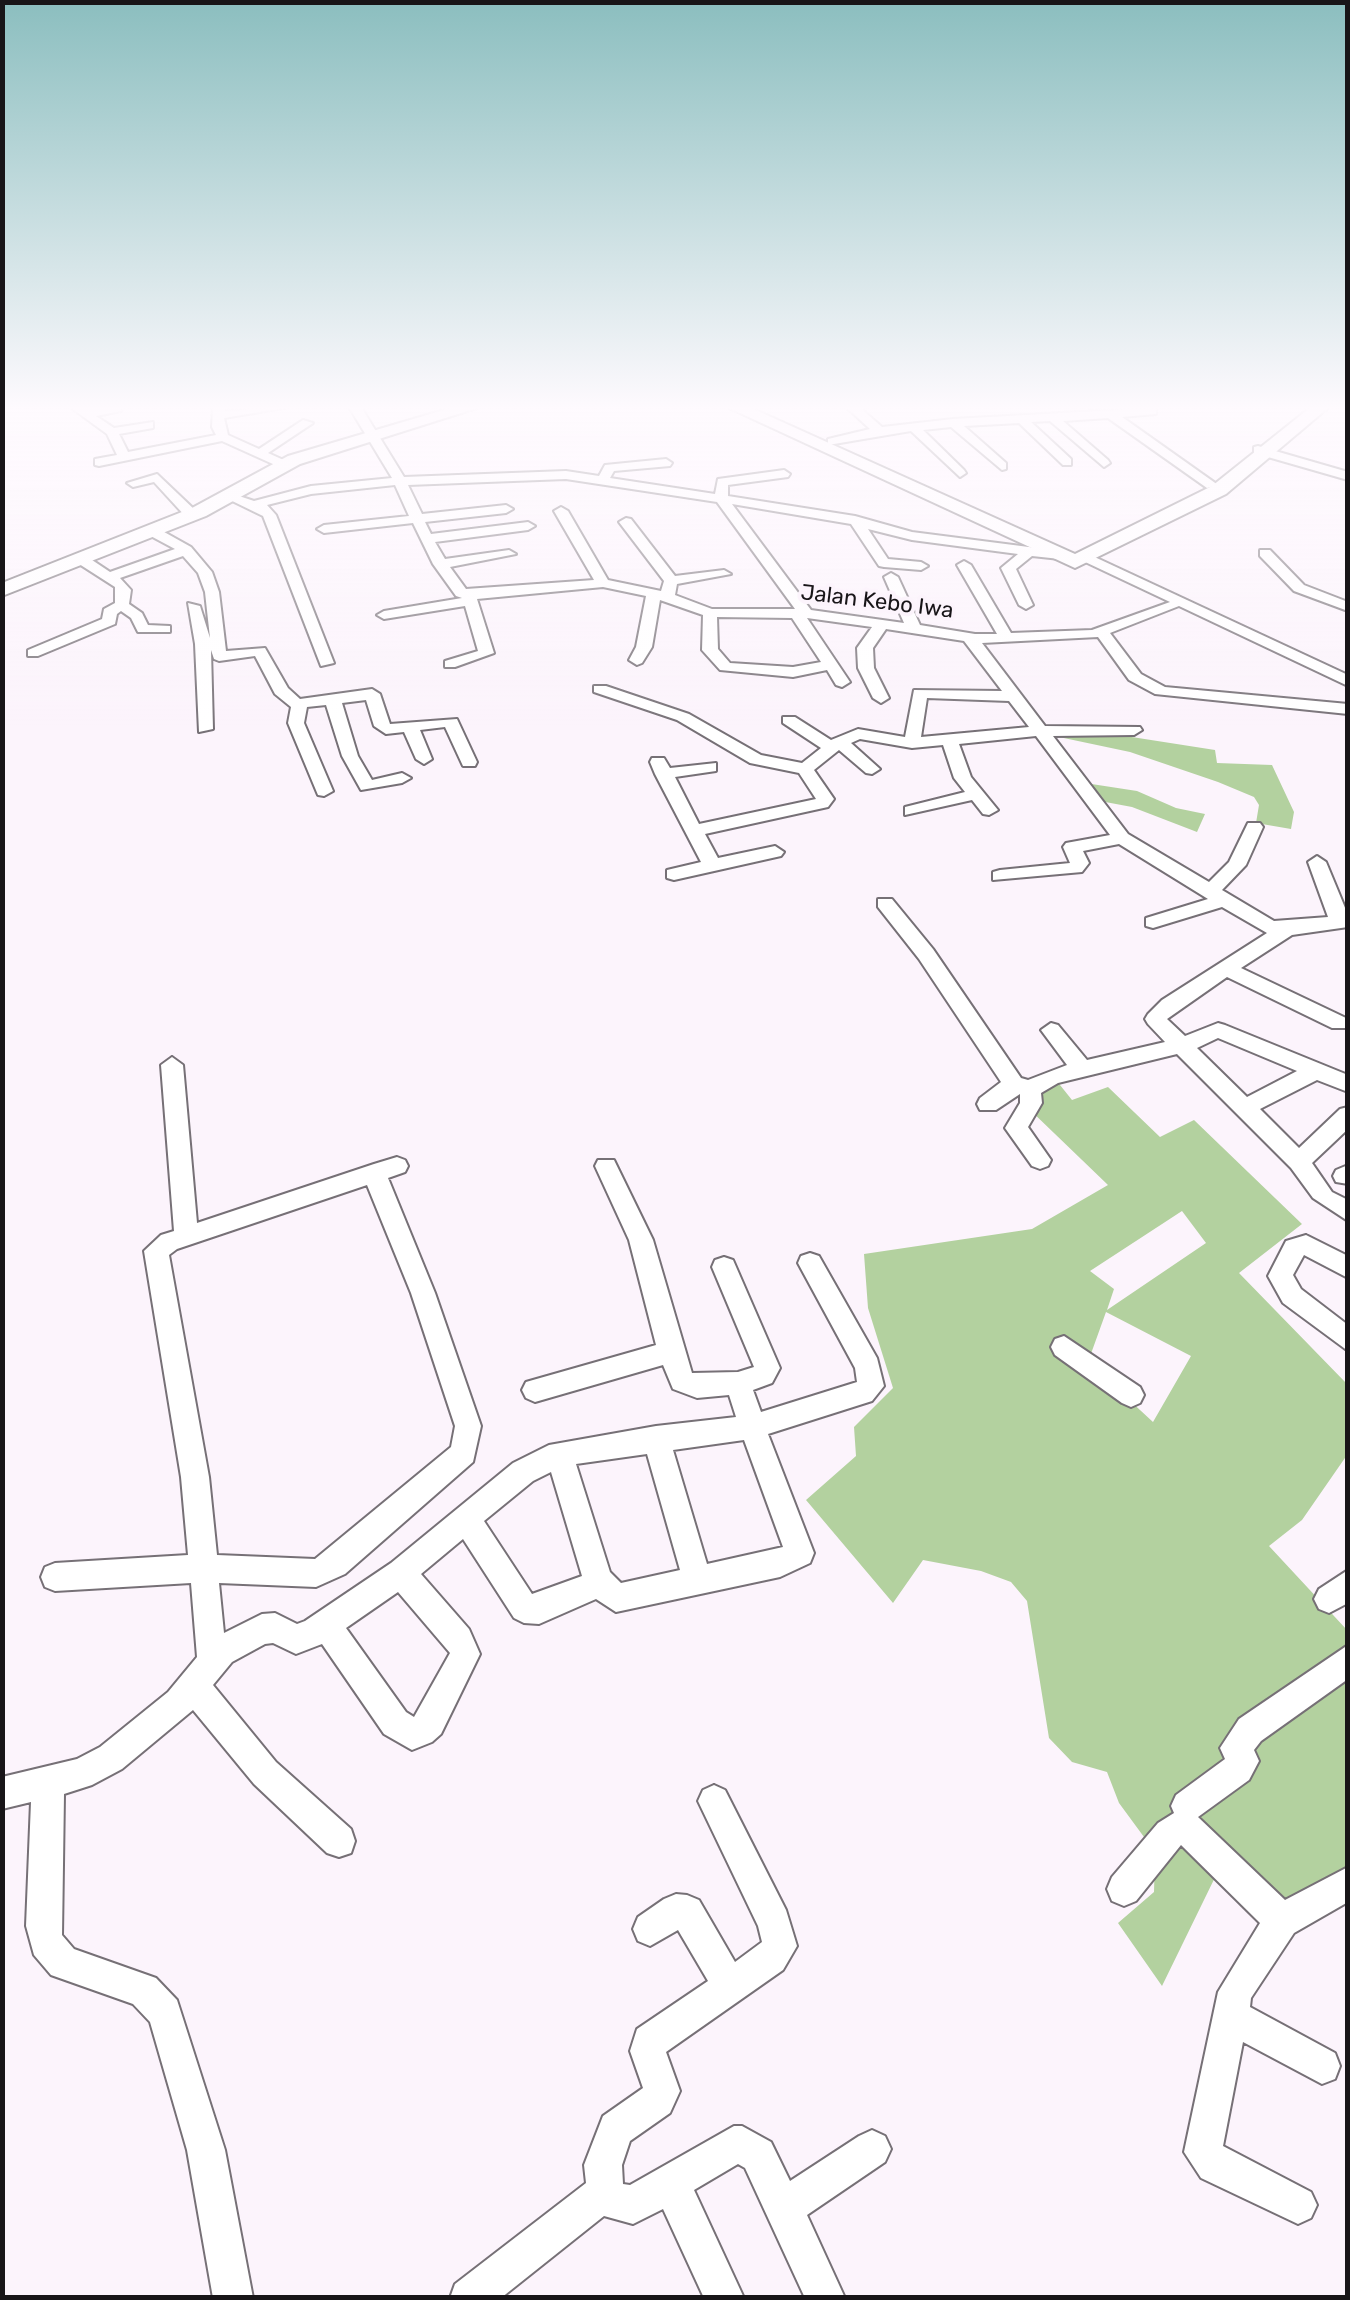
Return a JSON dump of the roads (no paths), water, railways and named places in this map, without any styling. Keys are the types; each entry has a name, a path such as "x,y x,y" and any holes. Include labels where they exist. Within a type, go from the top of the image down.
{"highway":[{"path":"975,514 1031,543 1072,543 1082,553"},
{"path":"990,514 1082,553 1109,557 1120,572"},
{"path":"1082,553 1156,514"},
{"path":"1082,553 1167,514"},
{"path":"2,590 192,515"}],"street":[{"path":"268,514 326,664"},
{"path":"324,529 441,514"},
{"path":"563,514 603,583"},
{"path":"733,514 801,613 842,682"},
{"path":"819,514 908,536 1031,543 1082,553 1172,606 1201,614 1344,674"},
{"path":"414,517 457,590 470,598 486,654 450,664"},
{"path":"855,520 884,562 921,566"},
{"path":"626,522 650,542 664,590 637,660"},
{"path":"426,539 528,526"},
{"path":"152,531 186,550 205,572 212,592 205,730"},
{"path":"1026,605 1008,568 1026,558 1031,543"},
{"path":"110,576 186,550"},
{"path":"1284,552 1263,554 1302,590 1348,607"},
{"path":"440,564 509,554"},
{"path":"81,559 123,587 122,605 147,631 165,628"},
{"path":"964,564 1006,638"},
{"path":"1120,572 1142,588 1195,607 1201,614"},
{"path":"664,590 724,574"},
{"path":"891,577 914,629"},
{"name":"Jalan Kebo Iwa","path":"384,615 470,598 603,583 664,590 710,614 801,613 974,639 1011,696 1122,838 1258,922 1287,930"},
{"path":"33,653 107,623 111,620 109,612 122,605"},
{"path":"192,606 219,656 260,651 281,691 300,705 372,694 382,727 411,728 451,722 469,762"},
{"path":"974,639 1077,638 1172,606"},
{"path":"710,614 710,650 725,667 793,672 830,665"},
{"path":"881,698 866,668 865,648 882,623"},
{"path":"1102,632 1134,677 1161,691 1348,709"},
{"path":"600,688 676,714 756,759 805,769 825,799 822,803 692,830"},
{"path":"912,743 920,693 1011,696"},
{"path":"333,701 350,756 367,786 402,778"},
{"path":"300,705 296,723 324,791"},
{"path":"788,720 872,769"},
{"path":"411,728 424,759"},
{"path":"805,769 835,745 858,734 912,743 1040,731 1134,730"},
{"path":"950,741 973,795 989,810"},
{"path":"710,768 660,768 712,865"},
{"path":"911,811 973,795"},
{"path":"1153,922 1217,895 1237,865 1254,827"},
{"path":"1000,876 1076,868 1080,863 1072,847 1122,838"},
{"path":"674,874 775,852"},
{"path":"1318,862 1345,921 1287,930 1169,1005 1155,1018 1333,1201"},
{"path":"885,903 1022,1086 1031,1103 1016,1128 1040,1160"},
{"path":"1226,971 1241,982 1246,998"},
{"path":"1226,971 1339,1023"},
{"path":"1050,1030 1082,1069"},
{"path":"988,1104 1022,1086 1184,1045 1218,1030 1348,1084"},
{"path":"172,1065 186,1236"},
{"path":"1245,1107 1316,1071"},
{"path":"1299,1162 1348,1114"},
{"path":"606,1166 641,1240 670,1352 688,1386 738,1384 763,1375 767,1368 724,1266"},
{"path":"56,1577 204,1568 302,1574 326,1570 464,1452 468,1426 385,1169 162,1244 156,1256 195,1478 204,1568 212,1658"},
{"path":"1348,1268 1306,1245 1294,1248 1280,1276 1292,1296 1348,1340"},
{"path":"2,1793 80,1774 110,1758 179,1703 212,1658 262,1629 275,1628 296,1639 326,1624 401,1573 523,1472 559,1454 752,1428 863,1393 871,1386 868,1366 810,1264"},
{"path":"1064,1347 1131,1395"},
{"path":"534,1390 670,1352"},
{"path":"559,1454 598,1580 616,1598 780,1563 800,1553 738,1384"},
{"path":"656,1438 698,1580"},
{"path":"466,1518 524,1608 538,1608 598,1580"},
{"path":"326,1624 395,1722 412,1734 421,1731 430,1724 465,1654 459,1640 401,1573"},
{"path":"1187,1806 1238,1769 1244,1761 1236,1748 1250,1730 1348,1660"},
{"path":"192,1684 265,1773 339,1841"},
{"path":"48,1784 42,1926 46,1943 64,1963 144,1990 165,2012 206,2150 233,2298"},
{"path":"714,1801 781,1939 771,1958 648,2045 662,2091 657,2100 616,2130 603,2165 605,2192 612,2202 633,2205 734,2145 742,2145 758,2155 826,2298"},
{"path":"1124,1889 1170,1834 1186,1826 1282,1921"},
{"path":"1298,2205 1214,2165 1204,2152 1235,1992 1282,1921 1348,1883"},
{"path":"650,1929 676,1911 687,1912 730,1985"},
{"path":"1229,2015 1322,2066"},
{"path":"785,2207 872,2149"},
{"path":"671,2184 725,2298"},
{"path":"469,2298 605,2192"}]}
